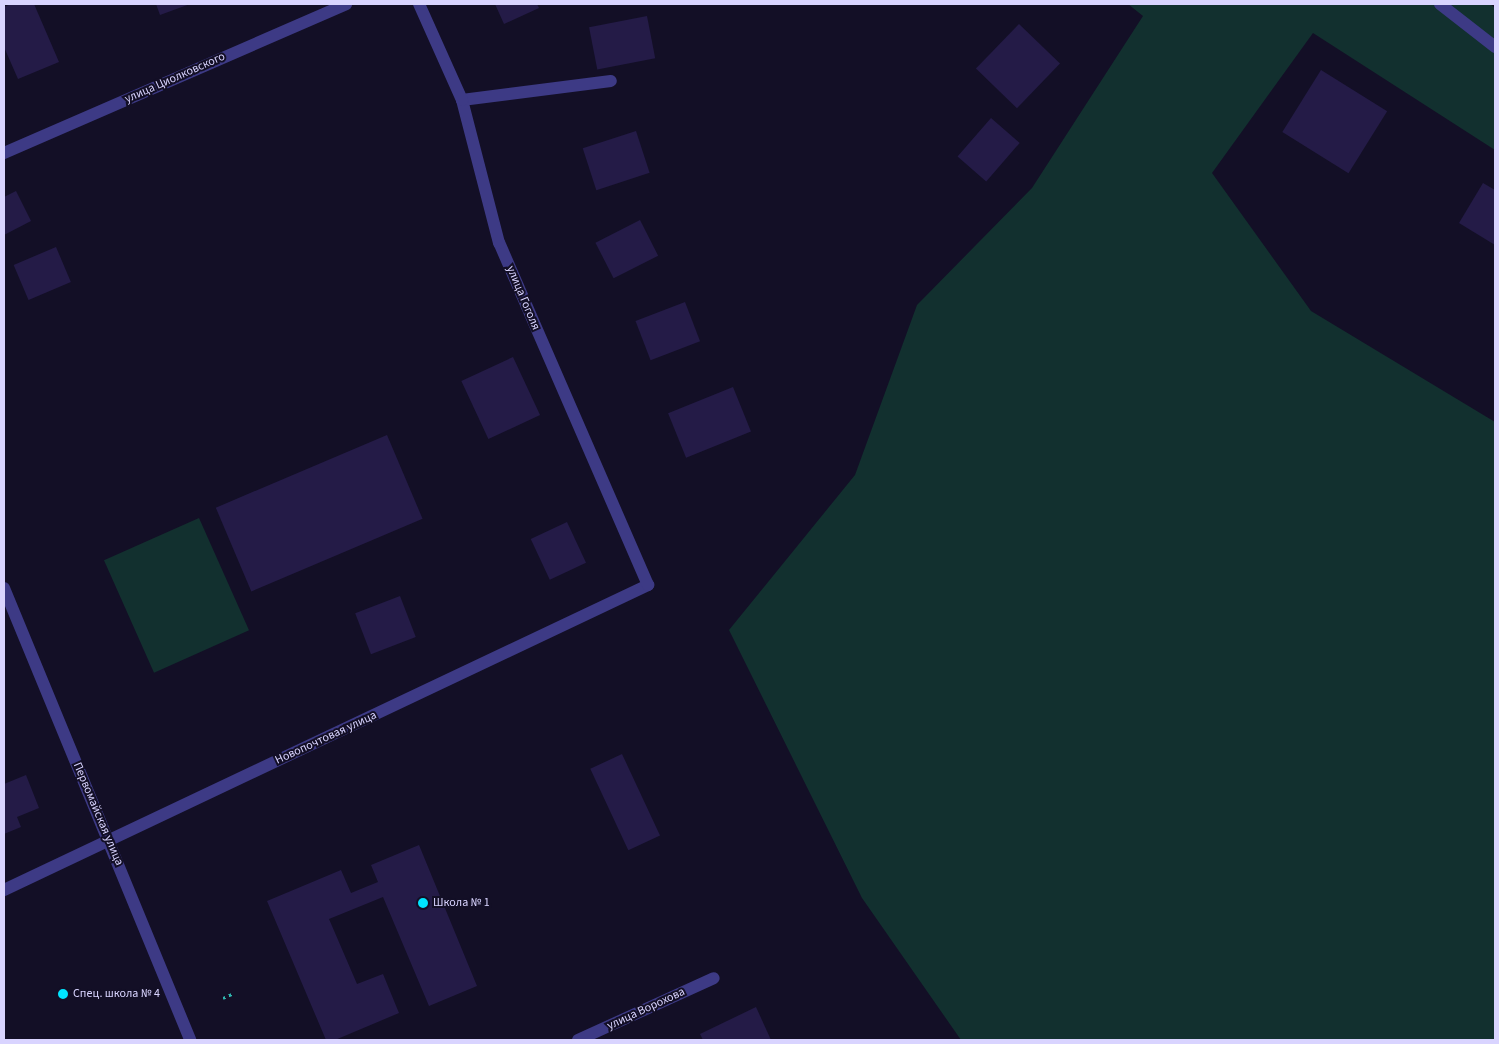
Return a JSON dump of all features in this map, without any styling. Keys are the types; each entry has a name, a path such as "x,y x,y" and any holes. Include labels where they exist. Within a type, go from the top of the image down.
{"street":[{"name":"улица Циолковского","path":"4,153 346,4"},
{"name":"улица Гоголя","path":"419,4 462,100 499,243 648,585"},
{"path":"1440,4 1495,47"},
{"path":"462,100 610,81"},
{"name":"Новопочтовая улица","path":"4,890 648,585"},
{"name":"Первомайская улица","path":"4,588 190,1040"},
{"name":"улица Ворохова","path":"578,1040 714,978"}],"path":[{"path":"223,998 232,994"}],"green space":[{"path":"1128,4 1490,4 1495,8 1495,150 1313,33 1212,173 1311,311 1495,422 1495,1040 961,1040 862,898 729,630 855,475 917,305 1032,188 1143,16"},
{"path":"199,518 249,630 154,673 104,560"}],"building":[{"path":"11,4 34,4 59,62 18,79 4,47 4,7"},
{"path":"156,4 190,4 160,15"},
{"path":"495,4 537,4 539,8 504,24"},
{"path":"647,16 655,58 597,69 589,27"},
{"path":"1019,24 1060,64 1017,108 976,69"},
{"path":"1321,70 1387,111 1348,173 1282,132"},
{"path":"991,118 1020,143 986,181 958,156"},
{"path":"636,131 650,173 596,190 583,148"},
{"path":"1483,183 1495,190 1495,245 1459,223"},
{"path":"16,191 31,221 4,235 4,197"},
{"path":"640,220 658,256 614,278 595,243"},
{"path":"56,247 71,282 29,300 14,265"},
{"path":"685,302 700,341 651,360 636,321"},
{"path":"513,357 540,415 488,439 461,381"},
{"path":"733,387 751,432 686,458 668,413"},
{"path":"387,435 423,519 251,591 216,508"},
{"path":"567,522 586,563 550,580 531,539"},
{"path":"400,596 416,637 371,654 355,613"},
{"path":"622,754 660,836 628,850 590,769"},
{"path":"26,775 39,808 17,817 21,827 4,834 4,784"},
{"path":"419,845 477,986 429,1006 383,897 329,919 357,984 383,974 399,1013 335,1040 326,1040 267,901 341,870 351,893 378,882 371,865"},
{"path":"756,1007 771,1040 703,1040 700,1034"}],"place":[{"name":"Школа № 1","path":"423,903"},
{"name":"Спец. школа № 4","path":"63,994"}]}
